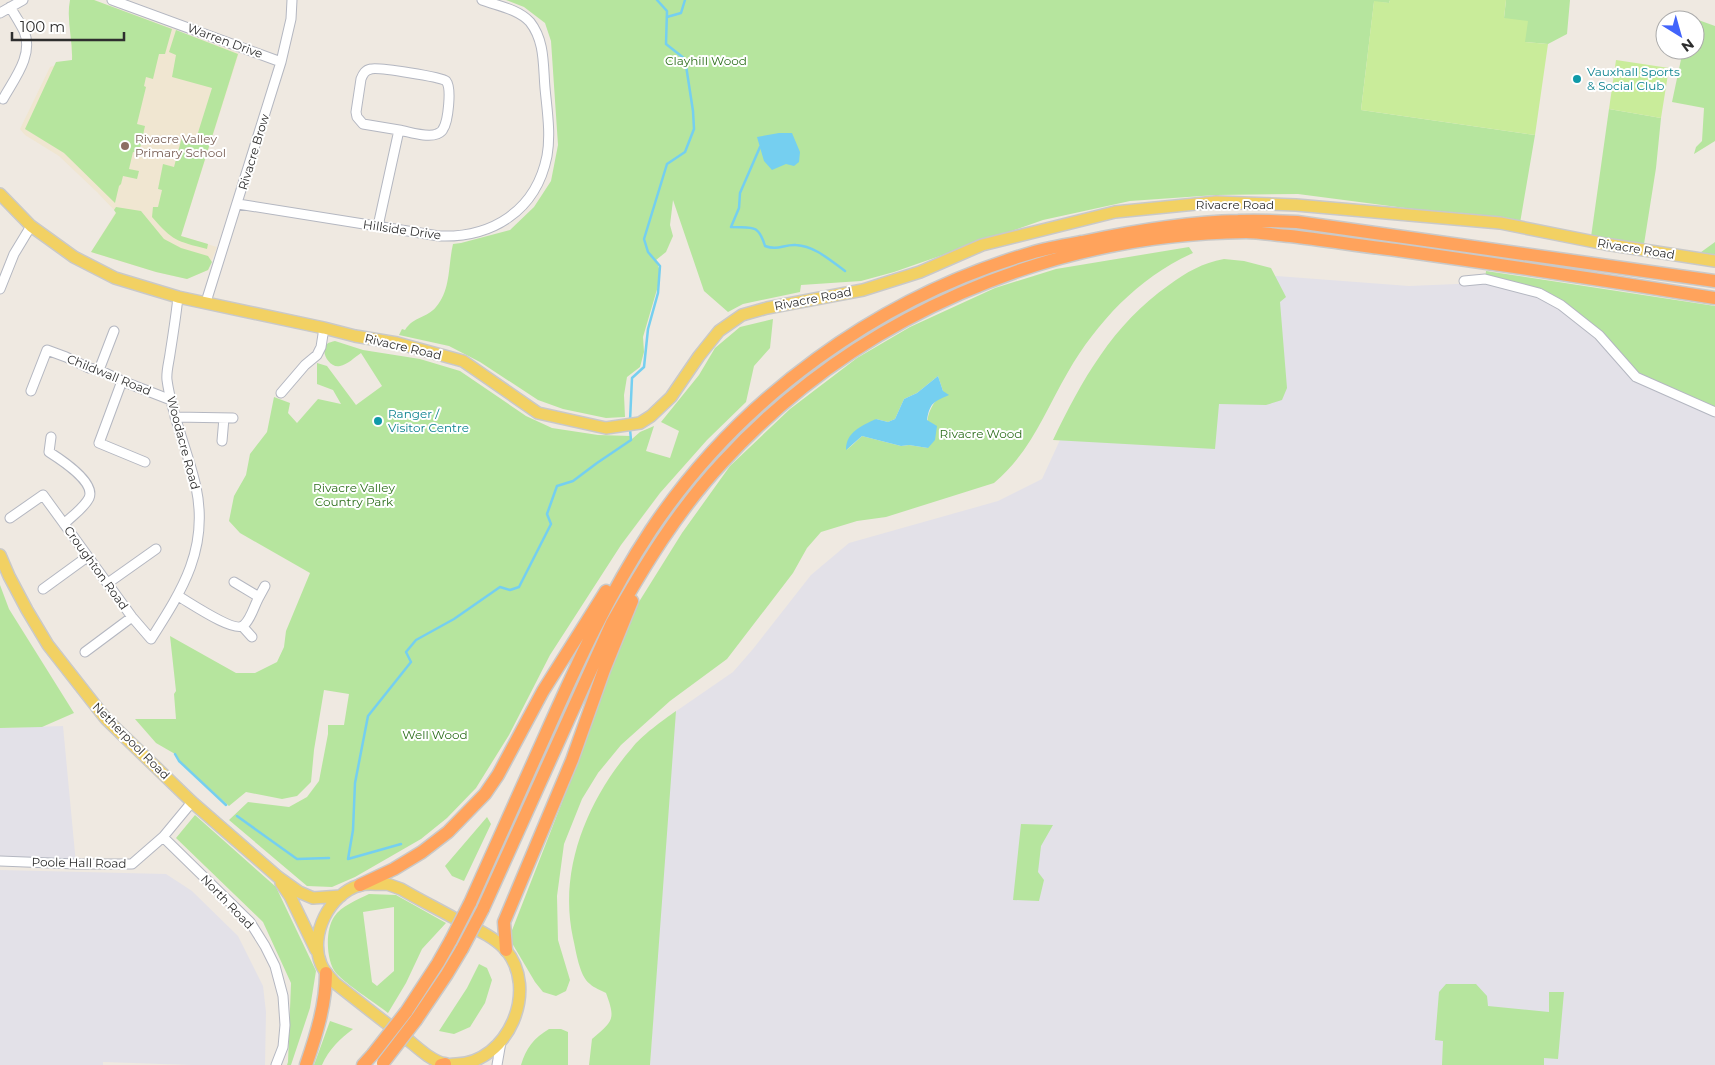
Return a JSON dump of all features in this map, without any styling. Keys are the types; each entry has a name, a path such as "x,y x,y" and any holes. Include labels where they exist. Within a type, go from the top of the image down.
{"highway":[{"path":"360,885 394,869 422,852 448,832 485,794 498,775 543,691 614,578 688,480 769,396 858,330 902,305 989,266 1033,252 1130,232 1178,225 1238,221 1297,222 1715,281"},
{"path":"363,1065 443,981 462,949 483,909 612,623 661,540 722,462 758,427 794,394 840,359 892,328 985,282 1035,264 1128,243 1180,236 1249,232 1506,265 1715,298"},
{"path":"382,1064 411,1016 470,903 576,665 626,570 652,530"},
{"path":"506,950 504,922 572,760 611,652 661,540"},
{"path":"306,1065 313,1045 324,997 326,973"}],"main road":[{"name":"Rivacre Road","path":"0,194 32,226 74,257 115,278 178,297 397,344 463,361 538,413 606,428 640,423 651,416 671,397 699,356 720,331 742,315 767,308 863,290 920,272 982,245 1115,212 1216,202 1296,205 1500,223 1605,244 1715,261"},
{"name":"Netherpool Road","path":"0,555 26,610 48,645 106,719 192,802 278,877 298,892 313,898 341,896"},
{"name":"Netherpool Road","path":"278,877 290,896 326,973"},
{"path":"319,955 318,937 322,921 331,905 341,896 360,885 387,884 401,889 483,933 506,950 518,973 519,1003 510,1028 500,1042 478,1060 467,1064 443,1064 424,1053 335,983 326,973"}],"street":[{"path":"0,13 23,0"},
{"name":"Warren Drive","path":"112,0 281,62"},
{"name":"Rivacre Brow","path":"206,302 281,62 291,19 292,0"},
{"name":"Hillside Drive","path":"238,204 439,236 480,232 506,220 525,204 534,191 543,171 547,154 548,137 541,42 529,22 518,13 482,0"},
{"path":"3,92 24,60 27,44 24,32 10,8"},
{"path":"377,68 442,78 450,86 445,125 440,133 427,135 399,130 363,124 357,117 356,112 361,79 366,71 377,68"},
{"path":"378,226 399,130"},
{"path":"0,290 14,254 32,226"},
{"path":"1464,281 1485,279 1539,292 1561,305 1599,335 1636,377 1715,412"},
{"name":"Woodacre Road","path":"151,639 178,596 194,562 197,547 198,502 196,486 175,417 167,378 178,297"},
{"path":"281,393 305,365 317,356 321,347 324,328"},
{"path":"100,370 114,331"},
{"name":"Childwall Road","path":"31,391 47,350 172,400"},
{"path":"122,381 99,443 144,462"},
{"path":"175,417 204,416 228,418 222,441"},
{"path":"51,437 49,452 71,467 90,492 84,505 64,524"},
{"name":"Croughton Road","path":"10,518 43,495 132,617 151,639"},
{"path":"108,583 156,549"},
{"path":"43,589 88,557"},
{"path":"234,582 259,597"},
{"path":"243,627 265,586"},
{"path":"178,596 234,628 243,627"},
{"path":"85,652 132,617"},
{"path":"243,627 252,637"},
{"name":"Poole Hall Road","path":"0,861 132,864 162,837 192,802"},
{"name":"North Road","path":"162,837 250,922 275,966 283,996 285,1025 283,1047 276,1065"},
{"path":"497,1065 500,1042"}],"shaded area":[{"name":"Rivacre Valley Primary School","path":"94,0 239,53 181,236 217,247 208,270 187,279 156,272 91,252 116,212 59,156 25,135 20,129 50,67 72,60 71,30"},
{"path":"1195,270 1409,286 1481,283 1538,296 1564,310 1636,377 1715,412 1715,1065 650,1065 672,714 733,672 811,575 849,543 998,501 1042,479 1089,377"},
{"path":"63,726 76,864 0,861 0,728"},
{"path":"0,870 166,874 192,891 238,936 263,986 266,1012 265,1065 103,1062 103,1065 0,1065"}],"green space":[{"path":"70,0 94,0 172,29 165,54 159,54 153,79 146,77 144,86 146,87 137,124 145,126 139,153 133,152 129,169 139,171 137,179 123,176 115,203 64,153 25,129 56,62 72,60"},
{"name":"Clayhill Wood","path":"506,0 1390,0 1389,3 1374,2 1361,110 1535,135 1520,223 1298,194 1216,195 1130,201 1043,220 894,272 861,281 801,285 800,292 743,304 728,312 704,291 673,200 670,225 673,236 666,252 656,260 660,271 658,286 643,337 644,352 640,367 627,377 624,395 625,417 606,418 563,409 538,400 480,362 449,346 399,335 402,329 405,330 412,322 432,311 441,300 447,285 453,244 510,230 534,207 551,181 558,145 551,41 545,23 524,7"},
{"path":"1390,0 1506,0 1504,18 1528,21 1525,42 1548,44 1535,135 1361,110 1374,1 1389,3"},
{"path":"1506,0 1570,0 1567,34 1548,44 1525,42 1504,18"},
{"path":"1705,22 1715,26 1715,141 1694,154 1696,147 1702,141 1704,108 1672,102 1681,60 1705,60"},
{"path":"176,30 238,54 181,236 208,244 207,249 188,244 170,236 152,217 153,207 158,207 162,190 158,189 163,164 174,167 182,137 196,139 212,88 172,77 176,55 169,52"},
{"path":"1616,60 1669,68 1661,118 1609,109"},
{"path":"1609,109 1661,118 1656,168 1644,244 1591,237"},
{"path":"116,207 141,211 164,239 181,248 208,256 212,262 208,270 187,279 156,272 91,252 116,213 114,210"},
{"path":"1715,242 1715,257 1697,255"},
{"name":"Rivacre Wood","path":"1189,247 1193,253 1173,263 1137,288 1106,319 1079,354 1027,445 1007,471 994,483 886,517 857,521 821,532 807,548 793,573 727,659 670,701 621,745 598,773 582,799 564,844 557,896 558,940 570,980 566,991 556,996 543,992 509,938 561,805 601,692 637,605 682,533 730,466 790,409 857,358 910,327 995,288 1056,269","holes":["938,376 943,391 932,406 928,418 928,448 909,445 901,446 862,436 847,450 876,419 888,422 895,419 904,399 917,393"]},
{"path":"1224,259 1244,261 1271,268 1286,297 1280,302 1287,388 1282,400 1266,405 1219,404 1215,449 1053,440 1088,375 1115,335 1131,317 1149,300 1182,276 1202,266"},
{"path":"1486,271 1715,306 1715,409 1636,377 1599,335 1561,305 1485,279"},
{"path":"773,319 770,348 754,366 746,402 707,440 660,493 621,545 550,655 509,735 476,788 447,818 421,839 355,877 332,887 307,886 229,820 248,802 289,807 307,797 319,781 328,725 344,725 349,694 324,690 314,750 311,782 297,796 282,799 246,792 229,806 179,761 175,754 156,743 135,719 176,719 174,694 176,691 170,636 236,673 255,673 277,662 284,647 286,631 310,573 240,533 229,521 234,496 246,475 250,454 267,432 274,397 290,403 288,413 297,423 318,399 341,404 333,390 317,384 317,363 327,366 356,405 382,386 361,353 343,365 336,366 329,362 324,351 328,343 335,341 363,350 420,359 460,371 526,416 552,428 598,435 631,436 632,439 640,432 654,426 646,451 670,458 679,431 661,422 699,375 715,348 740,327"},
{"path":"0,585 9,609 74,713 42,727 0,728"},
{"path":"676,711 650,1065 589,1065 592,1039 608,1024 612,1015 606,993 593,987 586,980 577,956 569,912 573,861 580,836 590,812 616,768 641,738"},
{"path":"195,815 276,887 316,971 310,1008 291,1065 287,1065 291,983 263,922 176,838"},
{"path":"487,817 491,824 464,881 452,876 445,866"},
{"path":"1021,824 1053,825 1041,846 1038,872 1044,880 1039,901 1013,900"},
{"path":"369,894 396,895 446,923 422,949 406,983 388,1013 341,978 330,961 328,937 334,917 345,906","holes":["394,907 394,971 377,986 372,982 363,912"]},
{"path":"479,964 487,968 492,980 485,1003 470,1027 454,1034 439,1031 467,988"},
{"path":"1446,984 1476,984 1487,996 1488,1006 1549,1012 1549,992 1564,992 1558,1059 1544,1058 1544,1065 1442,1065 1443,1041 1435,1040 1439,992"},
{"path":"330,1021 353,1029 335,1045 322,1065 314,1065"},
{"path":"549,1029 561,1029 568,1032 568,1065 521,1065 525,1053 531,1044"}],"water":[{"path":"792,133 800,152 799,162 794,166 786,164 772,170 764,161 757,137"},
{"path":"938,376 943,391 949,395 936,401 931,406 927,420 937,426 935,440 928,448 909,445 901,446 862,436 846,450 849,439 855,430 876,419 888,422 895,419 904,399 917,393"}],"waterway":[{"path":"630,421 632,378 644,367 648,329 658,293 660,266 648,252 644,239 667,164 685,152 694,129 685,59 666,44 667,11 657,0"},
{"path":"667,17 681,13 685,0"},
{"path":"760,147 740,193 739,208 731,227 749,227 757,230 765,246 777,248 796,245 810,248 845,271"},
{"path":"401,844 348,859 353,830 355,783 368,716 411,662 406,652 416,640 454,619 500,587 510,590 519,587 551,524 547,514 557,486 573,481 631,440 630,429"},
{"path":"175,754 179,761 226,805"},
{"path":"237,816 297,859 329,858"}],"place":[{"name":"Vauxhall Sports & Social Club","path":"1577,79"},
{"name":"Rivacre Valley Primary School","path":"125,146"},
{"name":"Ranger / Visitor Centre","path":"378,421"}],"park label":[{"name":"Rivacre Valley Country Park","path":"354,495"},
{"name":"Well Wood","path":"435,735"}]}
